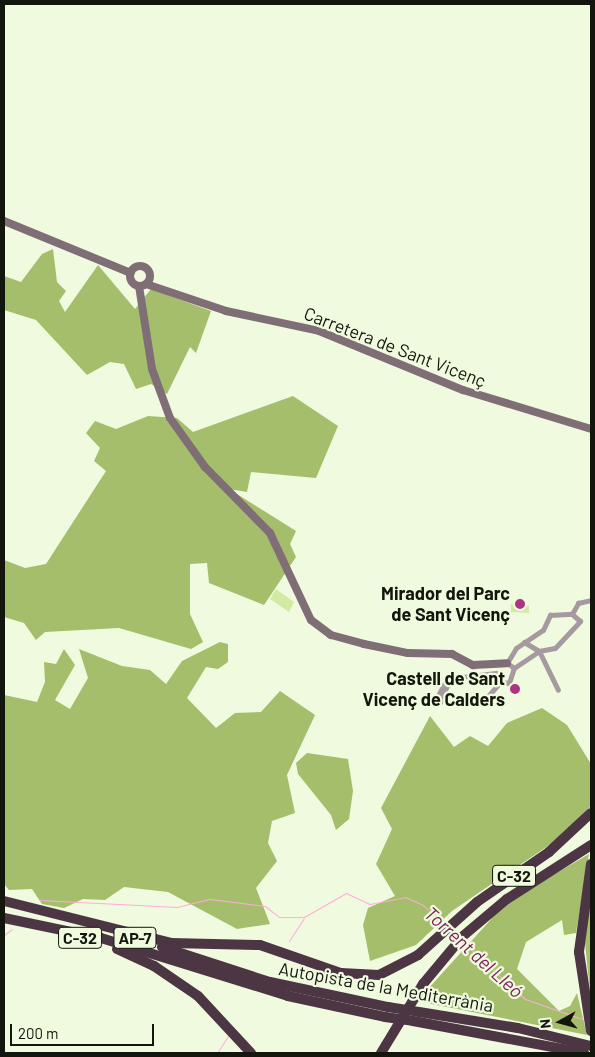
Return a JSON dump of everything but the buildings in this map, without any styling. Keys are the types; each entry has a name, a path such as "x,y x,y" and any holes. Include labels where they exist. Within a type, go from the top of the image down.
{"highway":[{"name":"C-32","path":"4,901 171,943 260,945 347,974 379,975 414,958 471,907 549,852 591,813"},
{"name":"C-32","path":"381,1053 422,984 463,936 507,899 591,845"},
{"path":"591,864 579,940 582,989 591,1031"},
{"name":"Autopista de la Mediterrània","path":"4,907 114,931 270,982 387,1012 413,1021 584,1053"},
{"name":"Autopista de la Mediterrània","path":"4,918 101,938 288,996 387,1012 419,1012 518,1028 591,1046"},
{"name":"C-32","path":"30,922 117,949 154,966 211,1008 251,1053"}],"street":[{"path":"4,221 130,273"},
{"path":"130,273 140,266 149,272 142,285 152,369 170,418 205,467 270,533 311,620 330,635 408,653 452,654 473,665 511,666 539,651 555,648 580,621 572,614 550,615 543,630 524,642 511,666 509,683 500,682"},
{"name":"Carretera de Sant Vicenç","path":"149,272 160,286"},
{"path":"130,273 132,281 142,285"},
{"name":"Carretera de Sant Vicenç","path":"142,285 160,286 205,305 319,331 463,390 591,429"},
{"path":"572,614 578,603 591,600"},
{"path":"524,642 539,651 558,690"},
{"path":"447,679 434,702 440,702 448,683 462,677 496,673 500,682"},
{"path":"482,703 500,682"}],"green space":[{"path":"53,249 57,282 66,291 59,301 65,312 98,265 135,309 151,289 211,311 196,353 190,347 167,394 151,384 136,389 124,364 110,362 87,375 36,320 4,310 4,276 21,282 42,254"},
{"path":"293,396 338,426 316,478 251,472 247,492 229,489 296,531 290,544 296,557 264,605 209,583 207,563 190,564 190,614 203,642 191,649 119,628 45,632 36,640 24,623 4,617 4,560 25,568 46,564 106,471 94,461 100,448 86,433 95,421 116,429 148,416 177,418 193,432"},
{"path":"276,589 294,602 289,612 270,599"},
{"path":"511,604 529,606 529,613 511,612"},
{"path":"220,642 228,644 228,662 218,669 206,667 187,698 216,728 235,713 261,712 280,691 315,715 287,775 295,813 272,821 268,843 277,861 256,888 270,924 237,929 168,892 124,887 105,900 83,899 64,908 42,904 32,889 9,890 4,884 4,695 37,702 45,682 44,662 56,664 64,649 75,665 55,700 70,709 88,678 79,649 122,666 150,670 166,684 182,661"},
{"path":"542,708 567,725 591,764 591,806 561,837 452,911 416,945 370,961 363,925 368,908 395,896 376,864 392,829 381,808 430,716 454,747 470,736 488,746 507,723"},
{"path":"307,753 348,759 353,791 349,819 336,830 331,815 298,774 296,763"},
{"path":"589,854 576,933 564,935 562,920 526,942 517,969 559,1011 570,1006 577,993 587,1035 417,1001 495,915 524,892"},
{"path":"591,885 591,1001 585,943"}],"waterway":[{"name":"Torrent del Lleó","path":"40,900 177,907 210,899 265,906 279,917 304,917 346,893 370,904 405,897 423,905 445,925"},
{"path":"289,941 304,918"},
{"name":"Torrent del Lleó","path":"4,935 12,929"},
{"name":"Torrent del Lleó","path":"451,931 458,937"},
{"name":"Torrent del Lleó","path":"464,943 525,999 585,1020"},
{"path":"217,1053 228,1036"}],"place":[{"name":"Mirador del Parc de Sant Vicenç","path":"520,604"},
{"name":"Castell de Sant Vicenç de Calders","path":"515,689"}]}
